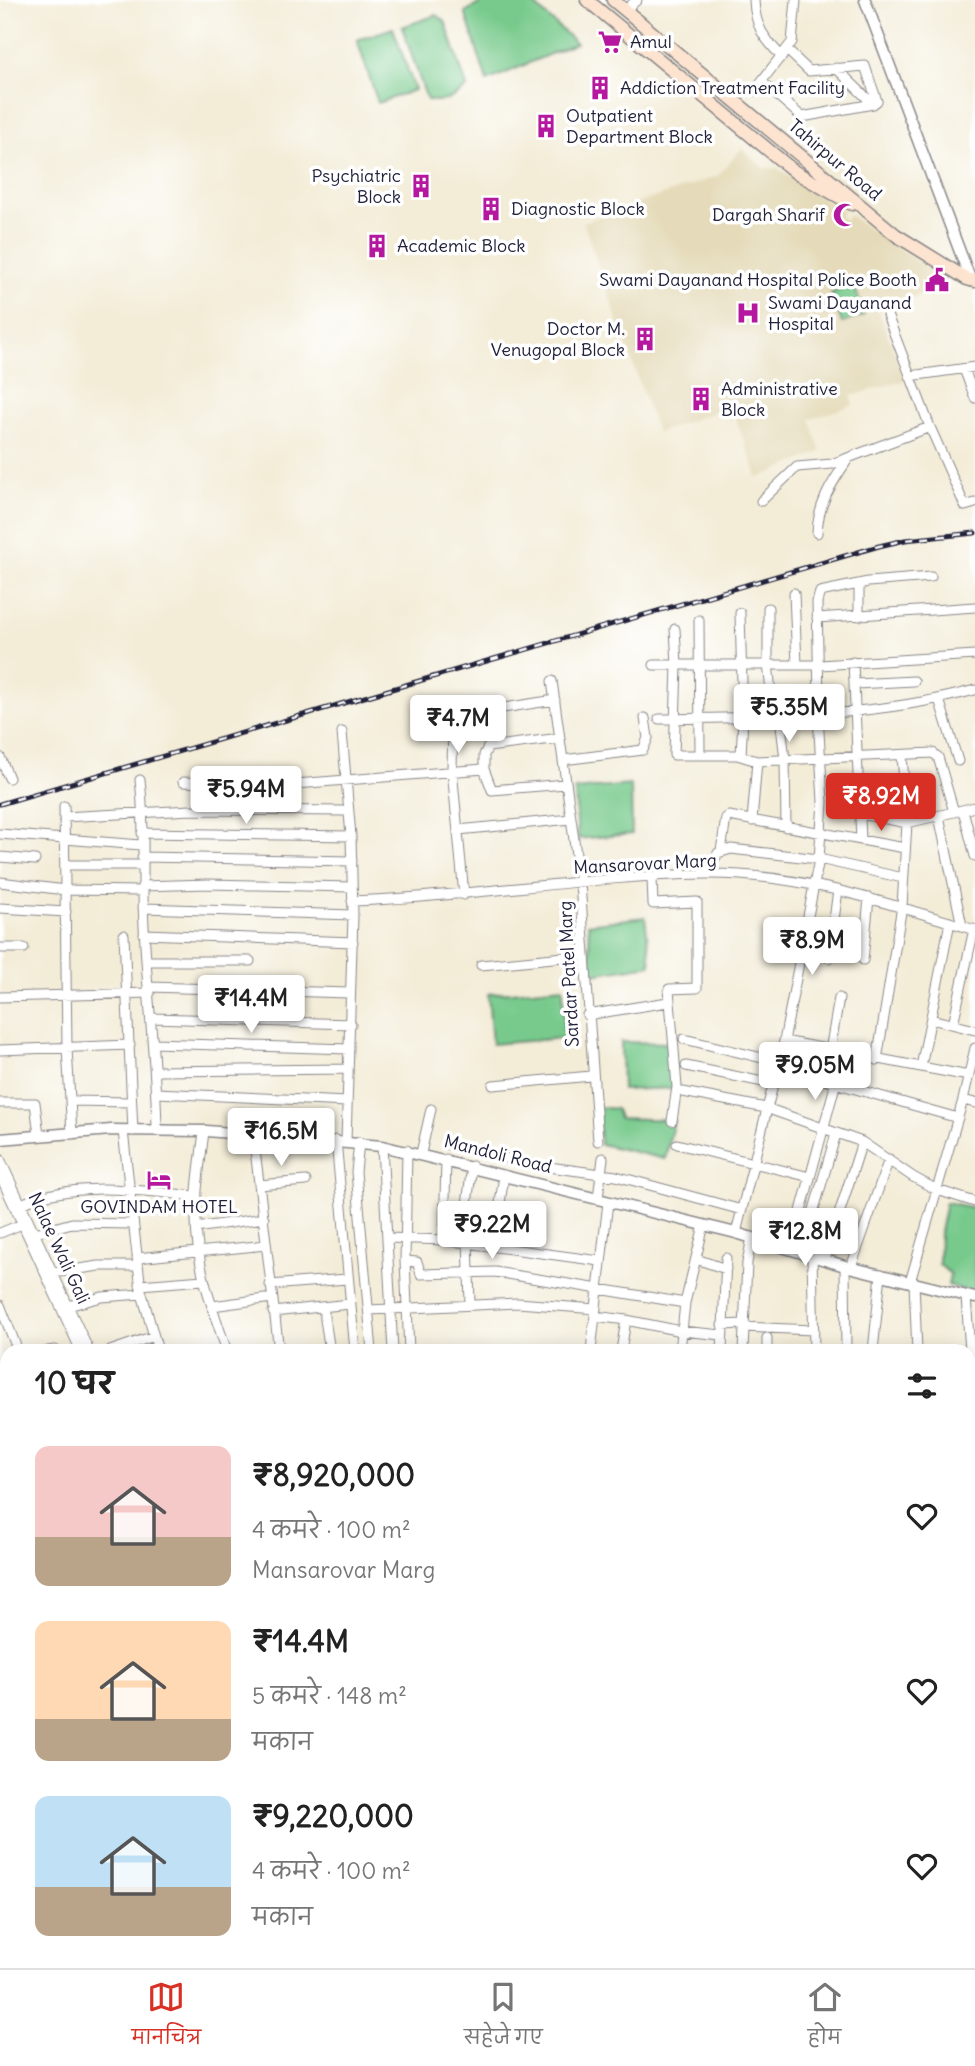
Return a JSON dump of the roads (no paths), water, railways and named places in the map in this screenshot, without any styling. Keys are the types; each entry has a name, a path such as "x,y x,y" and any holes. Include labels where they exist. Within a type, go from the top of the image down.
{"main road":[{"name":"Tahirpur Road","path":"587,0 785,164 819,178"},
{"name":"Tahirpur Road","path":"613,0 632,3 819,178 880,220 895,235 973,281"},
{"path":"614,23 632,3"}],"street":[{"path":"754,0 755,17 761,35 809,71 865,66 877,101 802,117 793,113 762,82"},
{"path":"754,91 784,53 796,32 796,0"},
{"path":"865,0 973,281"},
{"path":"836,68 873,104"},
{"path":"887,316 930,427 965,506 975,503"},
{"path":"910,376 975,367"},
{"path":"964,369 975,398"},
{"path":"761,500 797,467 832,464 930,427"},
{"path":"817,533 818,515 828,489 849,457"},
{"path":"819,698 817,618 820,592 868,582 931,577"},
{"path":"859,589 859,616"},
{"path":"794,593 797,664"},
{"path":"817,618 975,607"},
{"path":"768,608 768,664 785,760 786,827"},
{"path":"740,613 743,718 741,755"},
{"path":"699,620 700,754"},
{"path":"675,629 677,665 673,755 741,755 757,761 936,755 975,856"},
{"path":"654,665 820,665 975,655"},
{"path":"853,662 861,840"},
{"name":"Sardar Patel Marg","path":"552,681 580,883 591,1076 598,1141"},
{"path":"855,684 915,681"},
{"path":"659,719 777,718 856,712 939,699 975,690"},
{"path":"939,699 958,761"},
{"path":"464,895 452,770 452,727 458,716 555,700"},
{"path":"736,1233 779,1064 818,859 822,831 818,715"},
{"path":"563,760 643,750 648,738 645,719"},
{"path":"342,732 351,836 353,915 347,1102 341,1140 347,1279 354,1344"},
{"path":"560,738 488,747 484,755 484,769 487,783 492,790 566,783"},
{"path":"877,1060 902,906 907,823 902,755"},
{"path":"0,757 9,778"},
{"path":"752,821 757,761"},
{"path":"183,782 271,786 484,769"},
{"path":"139,780 143,811 141,845 144,934 156,1071 157,1130"},
{"path":"64,806 67,1048 72,1134"},
{"path":"861,814 907,823 975,807"},
{"path":"64,817 143,811 348,811"},
{"path":"939,816 962,926"},
{"path":"707,874 721,851 726,817 822,831 905,848"},
{"path":"458,830 571,820"},
{"path":"142,833 351,836"},
{"path":"0,834 141,845"},
{"path":"721,851 731,849 818,859 903,878"},
{"path":"0,858 35,860"},
{"path":"65,865 142,861 352,861"},
{"name":"Mansarovar Marg","path":"352,901 464,895 707,874 814,884 902,906 975,929"},
{"path":"652,878 653,904 697,902 697,988 669,989 677,1087 672,1121"},
{"path":"0,882 65,890 208,884 352,887"},
{"path":"829,958 838,890"},
{"path":"805,937 864,955 869,898"},
{"path":"0,908 66,912"},
{"path":"143,908 353,915"},
{"path":"921,1068 950,922"},
{"path":"953,1024 975,929"},
{"path":"144,934 352,942"},
{"path":"124,935 130,1045 131,1102 128,1131 133,1224 141,1289 156,1344"},
{"path":"0,948 24,948"},
{"path":"481,965 584,954"},
{"path":"147,961 250,961"},
{"path":"0,998 127,994 150,990 350,993"},
{"path":"830,1051 839,998"},
{"path":"587,1015 668,1002"},
{"path":"152,1018 351,1024"},
{"path":"931,1019 975,1030"},
{"path":"684,1040 779,1064 958,1118"},
{"path":"784,1041 969,1076"},
{"path":"154,1043 349,1049"},
{"path":"0,1050 130,1045"},
{"path":"917,1344 912,1282 975,1048"},
{"path":"686,1066 773,1084"},
{"path":"156,1071 348,1069"},
{"path":"493,1085 591,1076"},
{"path":"814,1344 801,1251 810,1177 836,1082"},
{"path":"683,1092 766,1108 862,1142 937,1190 975,1202"},
{"path":"157,1093 347,1102"},
{"path":"963,1100 975,1103"},
{"path":"71,1101 131,1102"},
{"path":"0,1103 34,1103 39,1135"},
{"path":"421,1153 431,1109"},
{"name":"Mandoli Road","path":"0,1139 157,1130 253,1133 359,1142 446,1159 752,1237 848,1266 970,1297"},
{"path":"204,1131 197,1196 198,1250 204,1279 226,1344"},
{"path":"253,1133 278,1344"},
{"path":"801,1251 836,1134"},
{"path":"359,1142 357,1181 371,1344"},
{"path":"825,1258 862,1142"},
{"path":"446,1144 534,1166 647,1183 742,1210"},
{"path":"677,1144 810,1177"},
{"path":"382,1146 394,1344"},
{"path":"407,1150 405,1308 408,1344"},
{"path":"593,1344 603,1200 599,1175 603,1158"},
{"name":"Nalae Wali Gali","path":"0,1159 21,1204 31,1234 53,1273 86,1344"},
{"path":"444,1240 446,1159"},
{"path":"845,1344 848,1266 889,1159"},
{"path":"470,1305 467,1243 472,1166"},
{"path":"0,1175 22,1224 31,1234 78,1344"},
{"path":"494,1247 505,1175"},
{"path":"259,1185 306,1181"},
{"path":"21,1204 52,1193 131,1191 197,1196"},
{"path":"196,1228 264,1218"},
{"path":"31,1234 72,1223 133,1224"},
{"path":"0,1233 22,1224"},
{"path":"680,1344 685,1303 704,1225"},
{"path":"743,1344 747,1263 752,1237"},
{"path":"387,1238 444,1240 600,1261"},
{"path":"53,1273 138,1262 198,1250 266,1245"},
{"path":"722,1344 726,1258"},
{"path":"696,1259 726,1269"},
{"path":"405,1261 417,1262 421,1274 467,1270 597,1286 685,1303"},
{"path":"874,1344 881,1274"},
{"path":"68,1307 102,1297 204,1279"},
{"path":"270,1285 347,1279"},
{"path":"970,1297 972,1340"},
{"path":"212,1306 272,1298"},
{"path":"369,1310 518,1303 596,1312 681,1331 722,1330 743,1325 814,1330"},
{"path":"274,1312 350,1304"},
{"path":"0,1305 15,1344"},
{"path":"323,1307 329,1344"},
{"path":"622,1344 626,1320"},
{"path":"131,1344 154,1336"},
{"path":"767,1338 767,1344"}],"railway":[{"path":"0,804 879,546 905,540 975,533"}],"place":[{"name":"Amul","path":"610,42"},
{"name":"Addiction Treatment Facility","path":"600,88"},
{"name":"Outpatient Department Block","path":"546,126"},
{"name":"Psychiatric Block","path":"421,186"},
{"name":"Diagnostic Block","path":"491,209"},
{"name":"Dargah Sharif","path":"845,215"},
{"name":"Academic Block","path":"377,246"},
{"name":"Swami Dayanand Hospital Police Booth","path":"937,280"},
{"name":"Swami Dayanand Hospital","path":"748,313"},
{"name":"Doctor M. Venugopal Block","path":"645,339"},
{"name":"Administrative Block","path":"701,399"},
{"name":"GOVINDAM HOTEL","path":"159,1180"}]}
